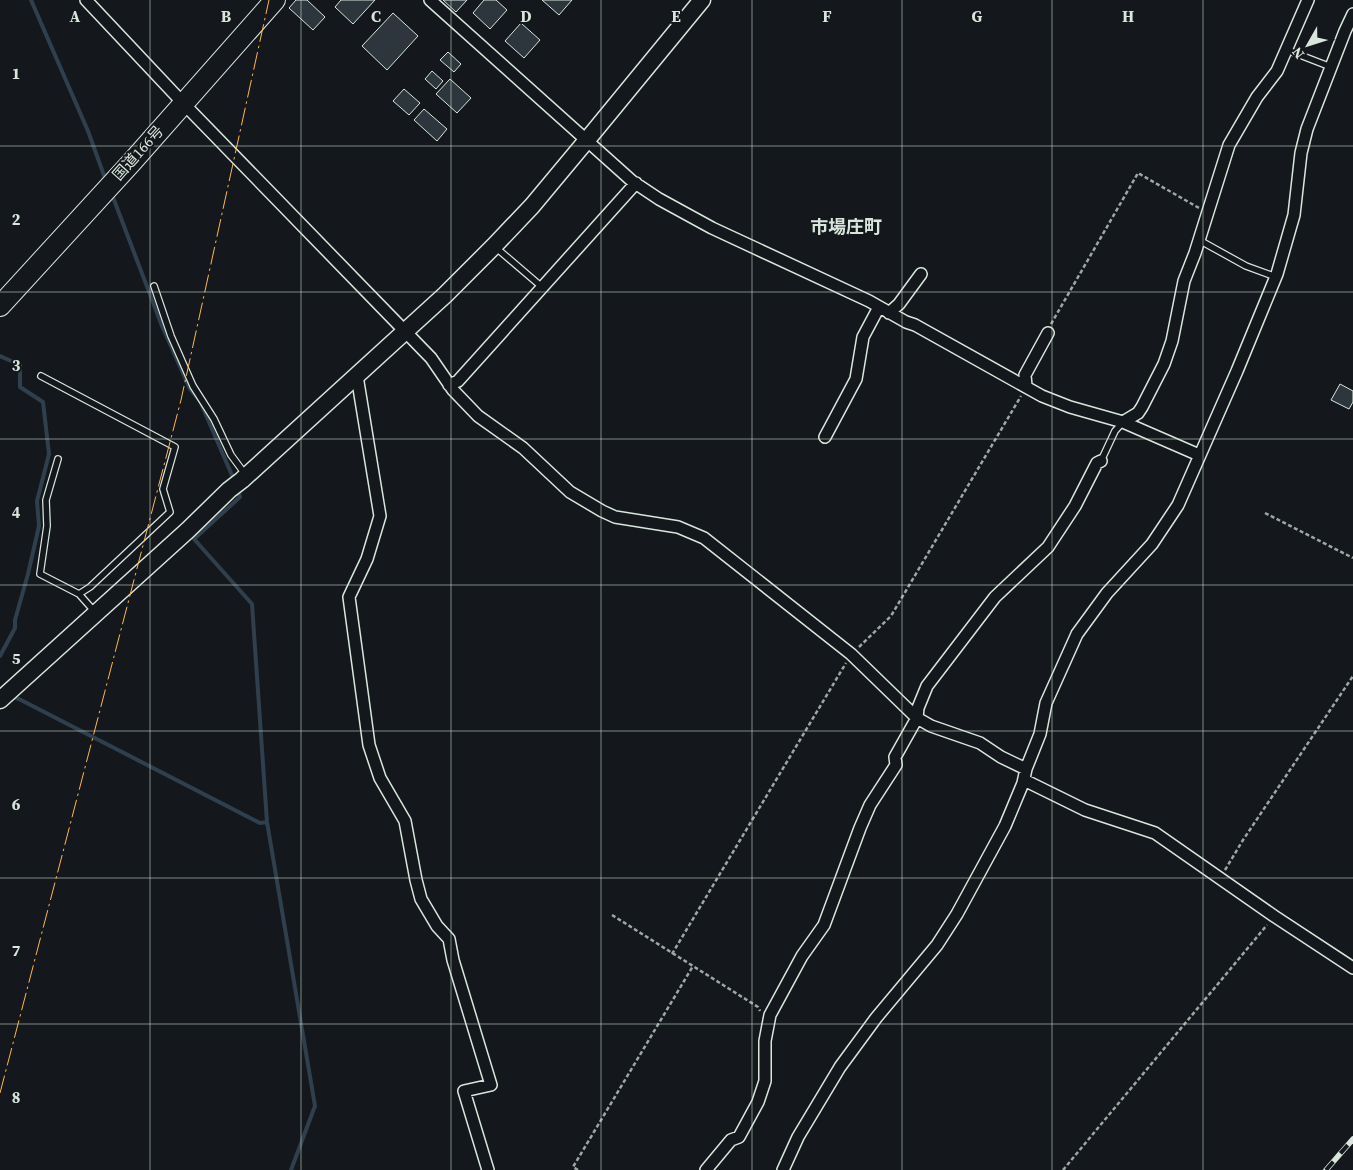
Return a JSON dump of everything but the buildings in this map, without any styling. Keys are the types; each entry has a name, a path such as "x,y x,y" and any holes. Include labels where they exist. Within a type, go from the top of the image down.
{"highway":[{"name":"国道166号","path":"0,306 275,0"}],"street":[{"path":"86,0 183,103 431,358 449,384 478,416 523,448 570,492 615,517 678,527 704,538 854,652 916,718 931,726 980,743 1025,775 1085,810 1155,833 1274,916 1353,968"},
{"path":"430,0 636,183 659,199 712,228 928,331 1042,396 1070,407 1123,422 1200,455"},
{"path":"0,700 445,296 532,206 702,0"},
{"path":"1123,422 1138,413 1164,364 1172,341 1184,281 1233,136 1277,71 1308,0"},
{"path":"783,1170 798,1137 840,1067 876,1018 937,945 957,914 1005,826 1040,734 1046,704 1077,634 1108,593 1147,549 1178,505 1276,277 1294,215 1304,143 1312,116 1353,14"},
{"path":"449,384 458,381 636,183"},
{"path":"825,437 856,379 864,337 884,310 899,304 921,274"},
{"path":"1026,386 1025,375 1048,333"},
{"path":"357,376 380,516 367,559 349,598 369,745 380,778 405,821 421,899 437,926 449,939 453,960 491,1085 464,1091 488,1170"},
{"path":"706,1170 731,1140 739,1137 758,1102 765,1081 765,1041 770,1015 802,956 824,924 860,828 870,805 896,765 895,757 916,718 927,686 995,596 1048,547 1075,506 1097,463 1101,460"}],"lane":[{"path":"1287,50 1331,67"},
{"path":"1199,240 1246,266 1276,277"},
{"path":"494,246 542,287"},
{"path":"154,286 171,336 193,386 214,419 232,456 239,482"},
{"path":"41,376 175,447 163,489 170,512 90,587 79,594"},
{"path":"1101,460 1115,431 1123,422"},
{"path":"58,459 46,500 47,526 40,574 79,594 96,614"}],"path":[{"path":"1048,333 1048,328 1138,173 1207,213"},
{"path":"672,954 854,652 891,616 1026,386"},
{"path":"1265,513 1353,558"},
{"path":"1220,877 1353,676"},
{"path":"612,915 758,1007 763,1015 770,1015"},
{"path":"1063,1170 1274,916"},
{"path":"578,1170 573,1167 693,966"}],"waterway":[{"path":"31,0 88,131 106,181"},
{"path":"111,192 162,326 190,389 200,401 234,480"},
{"path":"0,356 20,365 20,387 43,402 49,454 37,501 39,526 15,620 15,628 0,656"},
{"path":"237,488 240,497 194,539 252,604 267,822 315,1106 291,1170"},
{"path":"10,696 260,823 267,822"}],"railway":[{"path":"1326,1170 1353,1139"}],"power":[{"path":"0,1093 181,400 269,0"}],"district":[{"name":"市場庄町","path":"846,227"}]}
